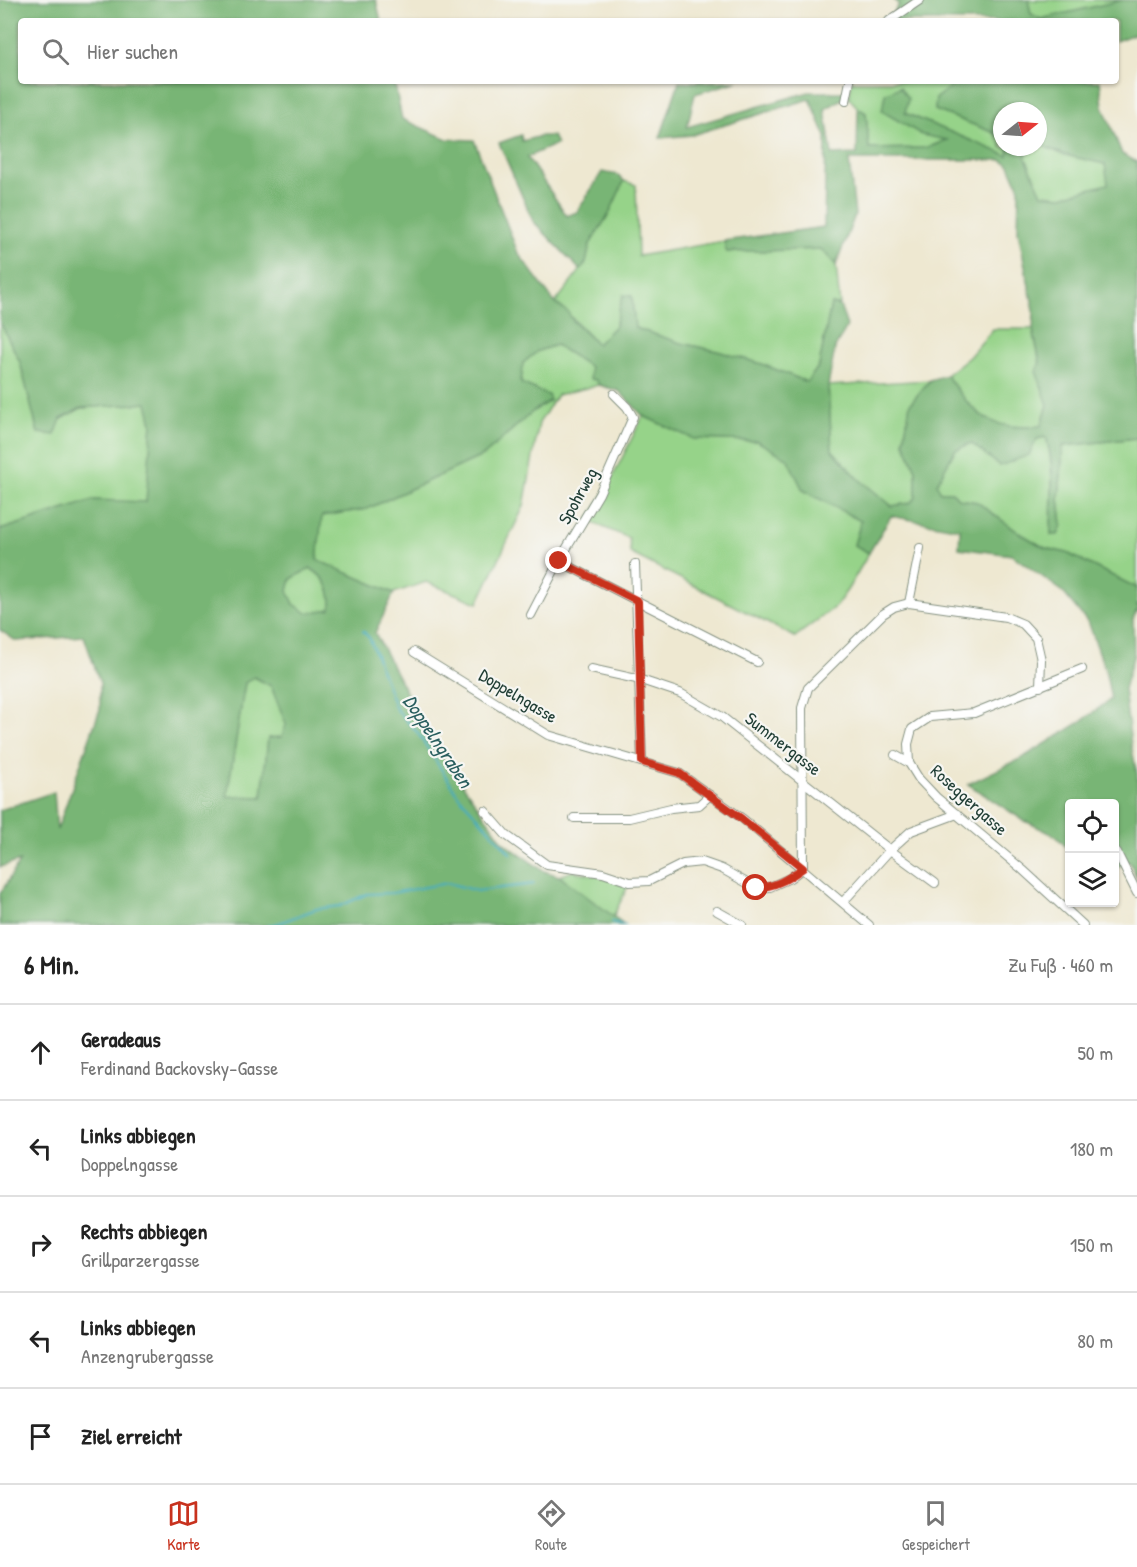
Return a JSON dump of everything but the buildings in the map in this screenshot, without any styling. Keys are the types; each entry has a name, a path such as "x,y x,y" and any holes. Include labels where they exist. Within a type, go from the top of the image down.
{"street":[{"path":"893,18 920,0"},
{"path":"846,101 849,84"},
{"name":"Spohrweg","path":"531,615 559,561 599,494 633,417 614,394"},
{"path":"909,603 920,548"},
{"path":"559,561 756,662"},
{"path":"635,564 641,680 642,762"},
{"path":"485,811 506,836 547,865 603,873 630,882 649,881 683,864 702,862 722,869 756,888 770,887 803,868 802,708 808,688 883,614 894,607 909,603 1006,617 1023,624 1036,638 1041,660 1040,687"},
{"name":"Doppelngasse","path":"414,652 548,735 679,773 803,868 869,925"},
{"name":"Summergasse","path":"591,669 641,680 680,693 722,717 890,850 935,882"},
{"name":"Roseggergasse","path":"1082,669 974,713 943,714 930,717 912,729 908,744 909,763 918,779 1083,925"},
{"path":"895,755 909,763"},
{"path":"574,818 629,818 671,808 699,805 710,795"},
{"path":"843,902 890,850 911,831 957,814"},
{"path":"1119,857 1137,892"},
{"path":"717,911 742,925"}],"green space":[{"path":"0,0 376,0 380,18 18,18 18,84 395,84 402,119 447,139 474,140 518,253 555,303 568,312 573,321 597,344 615,326 623,295 632,296 635,328 681,343 762,364 807,382 819,366 831,304 840,306 847,326 835,348 828,386 832,450 860,480 892,506 910,503 916,497 916,470 904,441 910,404 930,380 946,375 975,410 995,423 1023,427 1041,426 1048,405 1036,371 1040,362 1033,329 1034,311 1018,231 1019,188 1009,165 1002,160 849,160 855,215 836,265 821,249 726,252 724,241 824,227 826,137 810,99 692,135 660,138 678,84 728,84 695,94 687,127 809,92 845,92 844,98 825,109 832,155 857,154 858,108 866,113 869,149 927,148 947,140 922,135 882,111 885,94 900,87 908,99 905,113 993,150 993,156 1025,156 1042,194 1062,196 1108,184 1105,164 1065,155 1047,148 1047,102 993,102 993,132 935,110 936,98 952,84 1100,84 1103,106 1122,154 1137,162 1137,438 1063,446 1059,498 1062,525 1058,535 1051,535 1052,473 1046,437 1037,439 1029,455 1000,466 971,443 955,450 937,483 940,492 952,492 959,499 977,502 1018,532 1045,548 1067,553 1137,588 1137,610 1133,619 1134,654 1124,689 1137,774 1137,879 1130,862 1119,866 1119,799 1065,799 1065,846 1056,836 1023,820 968,784 1024,757 1079,723 1111,699 1105,669 1089,624 1062,591 1012,555 959,548 960,529 891,516 869,553 854,545 861,521 803,490 787,458 757,441 694,439 643,416 619,391 599,385 596,380 590,379 590,367 556,345 538,351 523,363 521,383 548,395 550,400 532,412 484,455 367,509 322,516 317,560 394,593 375,633 432,741 504,843 544,871 559,876 625,925 0,925 0,894 20,861 0,867 0,810 54,792 57,830 100,709 100,683 84,636 16,641 0,630 0,530 94,500 146,502 152,423 147,403 81,408 61,419 55,435 38,433 20,362 0,322","holes":["310,568 324,581 331,596 331,609 307,613 294,604 288,591 291,579","254,677 271,686 286,724 282,737 268,738 262,797 227,796 245,683"]},
{"path":"894,0 1028,0 1031,14 1039,18 890,18 899,5"},
{"path":"1028,0 1123,0 1045,18 1031,14"},
{"path":"1123,0 1137,0 1137,33 1119,40 1119,18 1045,18"},
{"path":"851,84 953,84 936,98 935,110 993,132 993,150 905,113 882,111 948,139 927,148 869,149 866,113 849,98"},
{"path":"521,135 522,141 541,136 553,136 557,144 527,157 567,216 577,212 602,172 618,175 624,181 609,214 590,244 586,263 580,270 533,221 499,143"},
{"path":"1047,148 1065,155 1105,164 1109,184 1062,196 1042,194 1025,156 1047,156"},
{"path":"624,181 636,185 638,256 724,241 726,252 822,249 836,265 840,306 831,304 819,366 807,382 762,364 681,343 635,328 623,296 615,326 598,345 572,317 555,303 586,263 590,244 609,214"},
{"path":"0,322 20,362 38,433 81,408 148,403 152,423 147,503 93,500 0,530"},
{"path":"993,329 1033,329 1048,405 1041,426 1023,427 995,423 975,410 946,375 969,357"},
{"path":"556,345 591,367 599,385 557,395 539,423 524,506 478,603 426,582 394,593 317,561 321,516 367,509 484,455 532,412 550,401 548,395 521,383 523,363 538,351"},
{"path":"930,380 910,404 904,442 916,470 916,497 910,503 892,506 860,480 832,450 828,386"},
{"path":"643,416 694,439 757,441 788,458 803,490 861,521 854,545 869,553 836,606 795,637 630,553 629,538 588,521"},
{"path":"1046,437 1052,473 1051,535 1062,525 1059,498 1063,446 1137,438 1137,588 1067,553 1045,548 1018,532 977,502 959,499 952,492 939,492 937,483 955,450 971,443 1000,466 1037,439"},
{"path":"310,568 321,576 327,586 331,596 331,609 307,614 294,604 287,591 291,579"},
{"path":"254,677 271,686 286,724 282,737 268,738 262,797 227,796 245,683"},
{"path":"573,871 600,876 628,886 613,917 559,876"}],"waterway":[{"name":"Doppelngraben","path":"363,631 370,639 396,709 417,732 458,795 511,854"},
{"path":"269,925 316,909 340,906 367,894 392,893 448,883 477,891 534,884"},
{"name":"Doppelngraben","path":"612,922 626,925"}],"route":[{"path":"559,561 638,601 642,762 679,773 803,868 770,887 756,888"}]}
